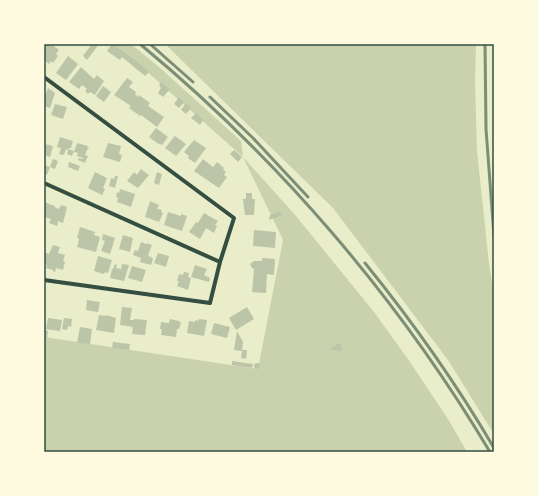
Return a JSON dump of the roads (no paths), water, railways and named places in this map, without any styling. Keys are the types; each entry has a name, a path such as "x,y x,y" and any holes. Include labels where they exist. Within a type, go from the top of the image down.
{"street":[{"path":"44,77 234,218 220,262 210,302 44,280"},
{"path":"44,183 220,262"}],"railway":[{"path":"140,44 191,88 240,134 332,233 375,285 416,339 490,452"},
{"path":"150,44 193,82"},
{"path":"485,44 486,129 494,236"},
{"path":"210,97 253,138 308,197"},
{"path":"365,263 400,307 433,353 494,448"}]}
